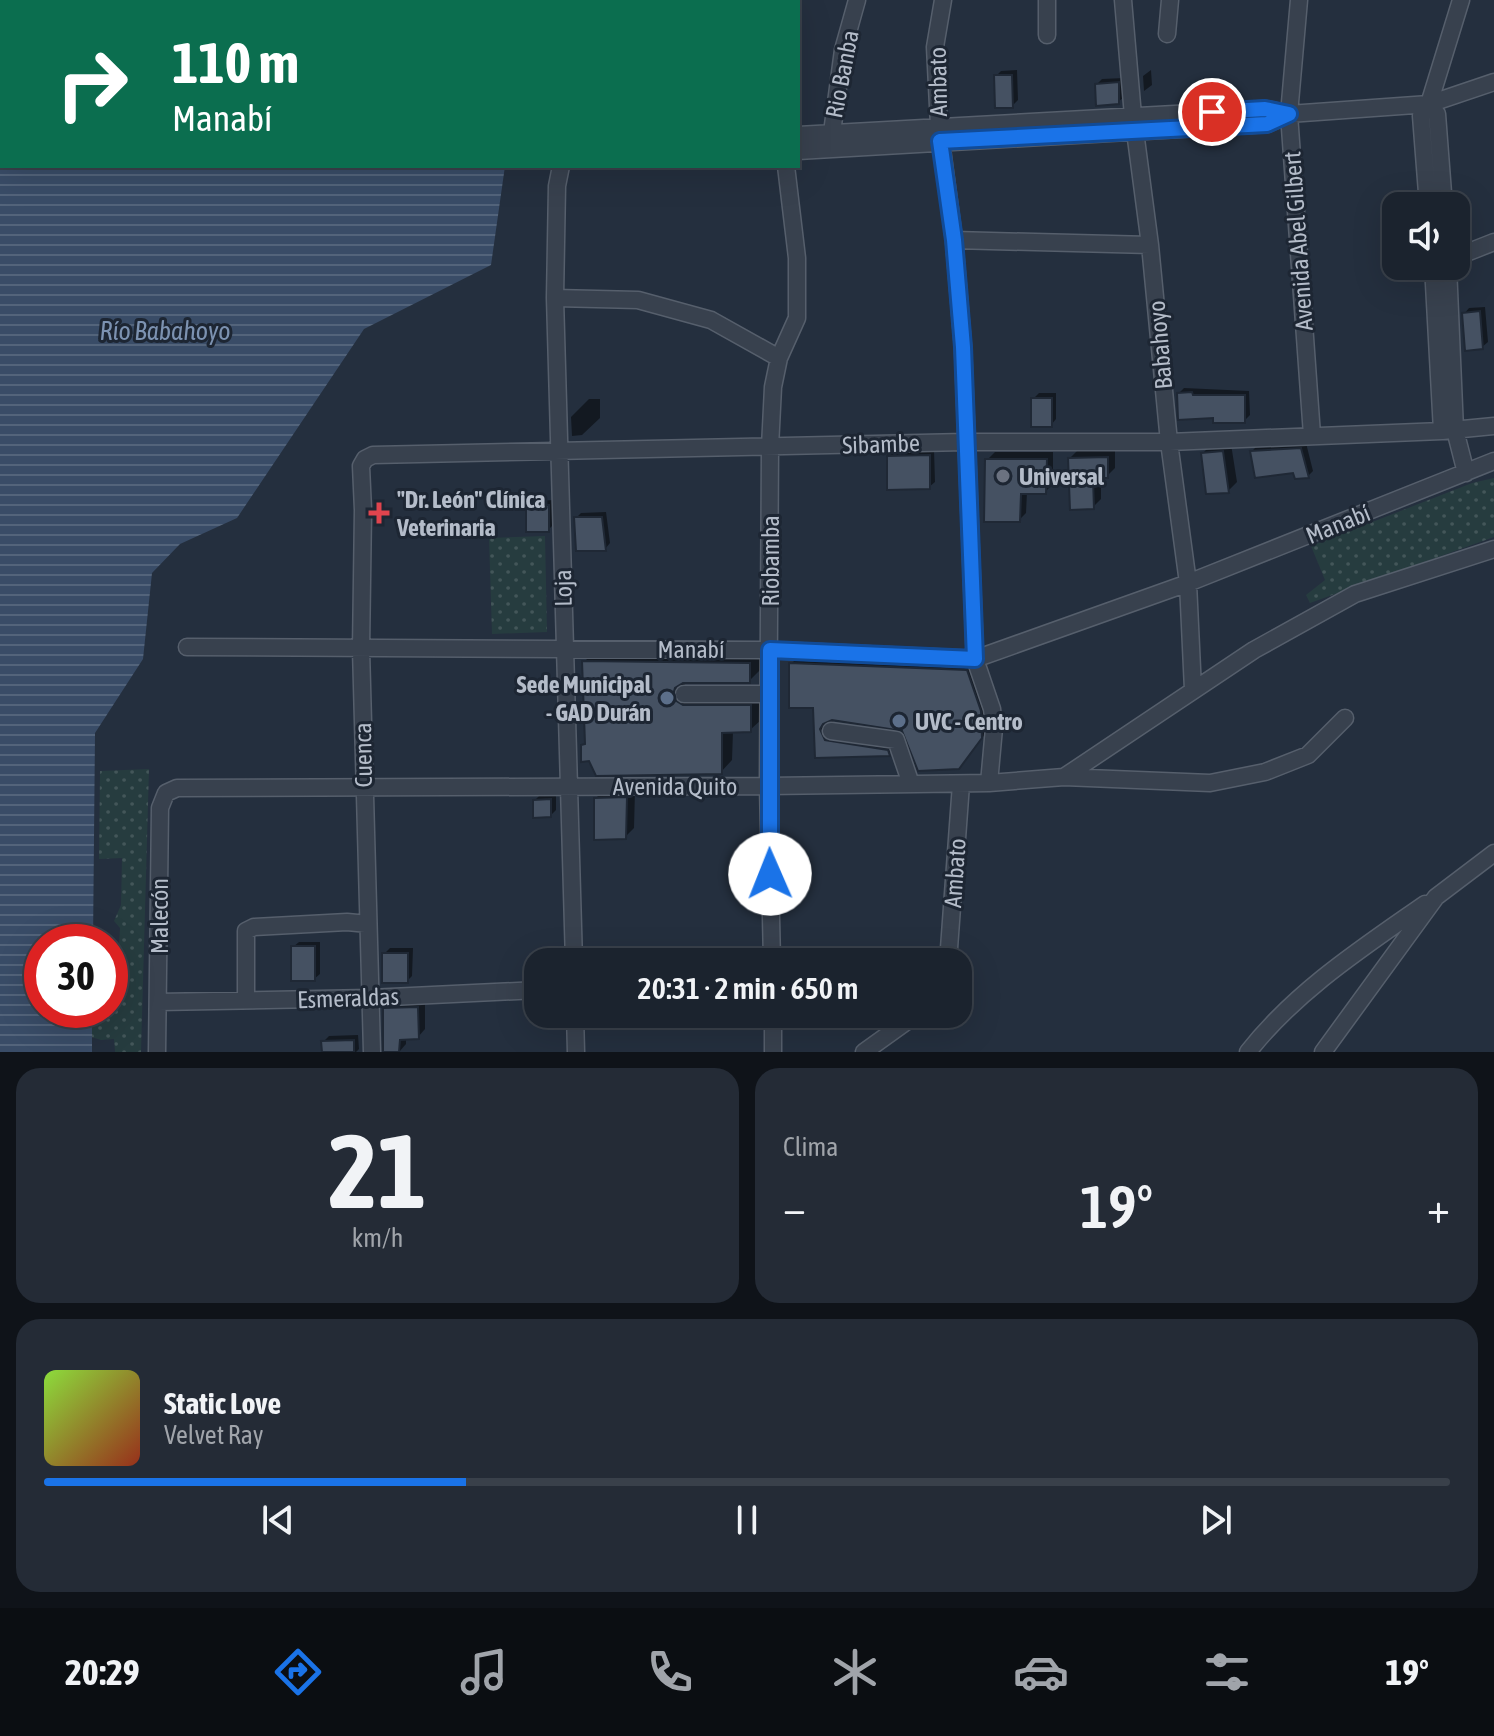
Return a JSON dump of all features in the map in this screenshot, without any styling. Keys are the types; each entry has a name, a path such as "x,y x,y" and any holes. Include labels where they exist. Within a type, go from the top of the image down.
{"street":[{"name":"Rio Banba","path":"831,140 843,50 857,0"},
{"name":"Ambato","path":"943,0 935,47 939,134 954,240 963,347 975,659 992,709 994,728 989,783"},
{"path":"1047,0 1047,35"},
{"name":"Babahoyo","path":"1123,0 1169,442 1188,583 1193,690"},
{"path":"1167,34 1170,0"},
{"name":"Avenida Abel Gilbert","path":"1299,0 1289,114 1312,435"},
{"path":"1427,192 1421,116 1429,104 1461,0"},
{"path":"800,135 831,140 1135,123 1267,124 1289,114 1429,104 1494,82"},
{"path":"1429,104 1437,114 1443,192"},
{"path":"800,150 831,140"},
{"name":"Loja","path":"561,168 557,186 555,298 574,948"},
{"name":"Riobamba","path":"772,948 768,786 770,447 773,387 779,358 797,318 797,258 786,168"},
{"path":"954,240 1150,245"},
{"path":"1470,251 1494,242"},
{"path":"1434,280 1449,430 1466,473"},
{"path":"1448,280 1449,430"},
{"path":"555,298 638,300 653,304 711,320 779,358"},
{"name":"Sibambe","path":"365,459 373,455 965,442 1169,442 1494,426"},
{"name":"Cuenca","path":"365,459 361,466 361,649 372,1052"},
{"name":"Manabí","path":"187,647 770,650 975,659 1188,583 1494,461"},
{"path":"1064,777 1254,650 1355,594 1494,549"},
{"path":"684,694 769,694"},
{"name":"Avenida Quito","path":"177,788 961,784 1064,777 1210,783 1265,772 1308,755 1345,718"},
{"path":"831,731 896,740 911,784"},
{"name":"Ambato","path":"949,948 961,784"},
{"name":"Malecón","path":"157,1052 160,808 166,793 177,788"},
{"path":"1248,1052 1297,999 1364,946 1494,853"},
{"path":"1323,1052 1436,897"},
{"path":"246,1000 246,931 254,927 347,922 368,924"},
{"name":"Esmeraldas","path":"158,1002 370,998 524,991"},
{"path":"575,1028 576,1052"},
{"path":"773,1028 773,1052"},
{"path":"864,1052 897,1028"}],"green space":[{"path":"1494,478 1494,537 1310,603 1306,595 1325,580 1311,546 1472,483"},
{"path":"545,536 547,632 492,634 489,538"},
{"path":"149,769 141,1052 115,1052 114,1039 101,1040 85,1035 81,1028 128,1028 128,924 114,921 121,905 122,858 99,859 100,771"}],"water":[{"name":"Río Babahoyo","path":"0,168 505,168 491,265 364,329 237,518 180,544 152,573 143,659 95,733 93,924 24,924 24,1028 92,1028 92,1052 0,1052"}],"building":[{"path":"994,75 1012,75 1013,108 995,108"},
{"path":"1119,82 1119,104 1096,106 1095,84"},
{"path":"1480,311 1483,349 1465,351 1462,313"},
{"path":"1192,392 1193,395 1245,395 1245,423 1213,423 1213,418 1178,420 1177,393"},
{"path":"1031,398 1052,398 1052,427 1031,427"},
{"path":"1301,448 1309,478 1295,479 1293,473 1255,478 1250,451"},
{"path":"1223,451 1229,493 1206,494 1201,453"},
{"path":"930,455 930,489 887,490 887,456"},
{"path":"1108,457 1108,478 1093,478 1094,509 1070,510 1068,458"},
{"name":"Universal","path":"985,459 1047,459 1046,494 1021,494 1020,522 984,522"},
{"path":"526,505 549,505 549,532 526,532"},
{"path":"574,517 602,517 606,551 576,551"},
{"name":"Sede Municipal - GAD Durán","path":"582,661 750,663 750,683 683,683 675,688 673,695 683,705 751,705 751,732 722,733 722,774 596,776 589,761 581,762 581,745 585,744"},
{"name":"UVC - Centro","path":"789,663 967,670 981,711 982,738 959,769 918,771 902,731 832,720 820,729 825,740 888,750 890,756 815,758 813,708 789,708"},
{"path":"627,797 626,839 594,840 594,798"},
{"path":"551,799 551,817 533,818 533,800"},
{"path":"291,946 315,946 315,981 291,981"},
{"path":"382,953 408,953 408,983 382,983"},
{"path":"418,1007 419,1039 400,1040 399,1052 383,1052 383,1008"},
{"path":"354,1040 354,1052 322,1052 321,1041"}],"place":[{"name":"Universal","path":"1003,476"},
{"name":"\"Dr. León\" Clínica Veterinaria","path":"379,513"},
{"name":"Sede Municipal - GAD Durán","path":"667,698"},
{"name":"UVC - Centro","path":"899,721"}],"route":[{"path":"770,874 770,650 975,659 963,347 954,240 940,141 1267,124 1289,114 1265,109 1212,112"}]}
